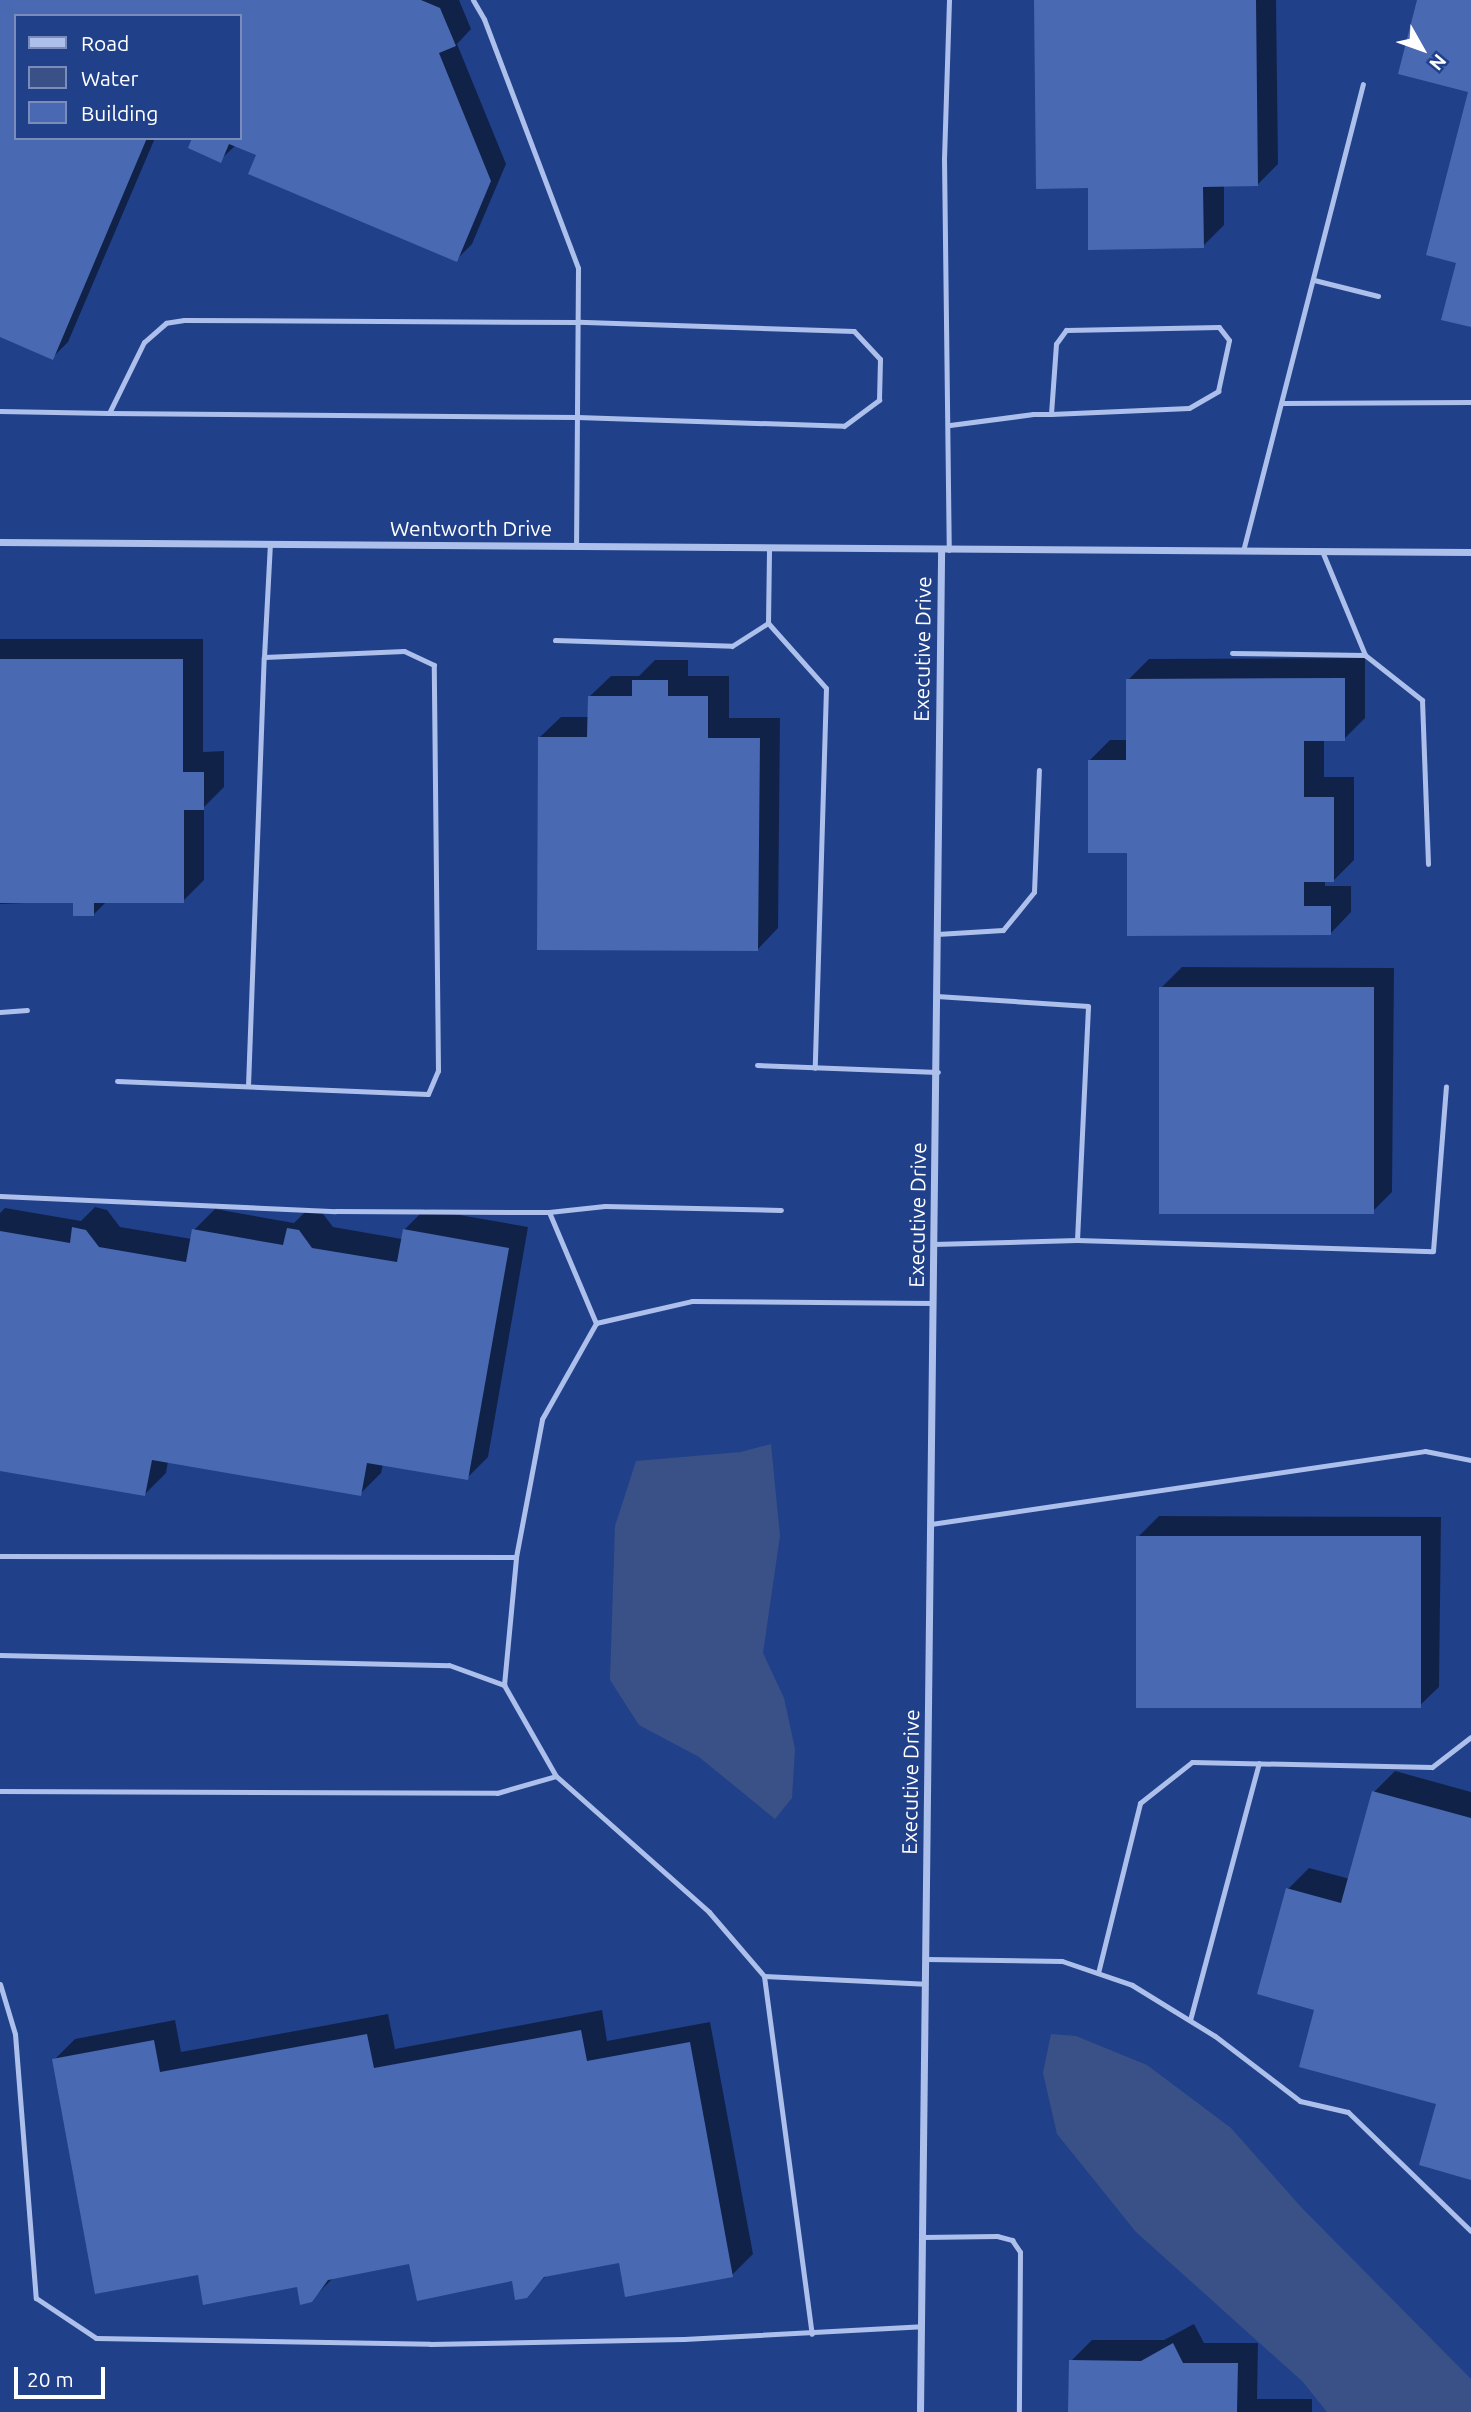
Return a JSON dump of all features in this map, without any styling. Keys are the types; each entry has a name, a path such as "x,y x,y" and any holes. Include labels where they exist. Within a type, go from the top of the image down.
{"street":[{"name":"Wentworth Drive","path":"0,542 945,550"},
{"name":"Executive Drive","path":"920,2412 936,996 945,550 1471,552"}],"lane":[{"path":"472,0 484,19 578,268 576,547"},
{"path":"945,550 950,425 944,158 949,0"},
{"path":"1243,551 1363,84"},
{"path":"1314,280 1378,296"},
{"path":"0,411 109,413 577,417 844,426 879,400 880,359 854,331 578,322 166,323 144,342 109,413"},
{"path":"950,425 1052,414 1189,408 1218,391 1228,340 1219,327 1066,330 1056,344 1052,414"},
{"path":"1282,403 1471,402"},
{"path":"248,1086 270,544"},
{"path":"769,547 768,623 826,688 816,1068"},
{"path":"1322,551 1365,656 1422,700 1428,863"},
{"path":"555,640 732,646 768,623"},
{"path":"117,1081 428,1094 438,1071 434,665 404,651 264,657"},
{"path":"1232,653 1365,656"},
{"path":"937,934 1003,930 1034,892 1039,770"},
{"path":"936,996 1088,1006 1077,1240"},
{"path":"0,1012 27,1010"},
{"path":"757,1065 937,1072"},
{"path":"933,1244 1077,1240 1433,1251 1446,1087"},
{"path":"0,1196 336,1211 549,1212 605,1206 782,1209"},
{"path":"549,1212 596,1323"},
{"path":"811,2334 764,1976 709,1912 556,1776 504,1685 516,1557 542,1419 596,1323 692,1301 933,1303"},
{"path":"930,1524 1424,1451 1471,1461"},
{"path":"0,1556 516,1557"},
{"path":"0,1655 449,1665 504,1685"},
{"path":"1098,1973 1140,1803 1192,1762 1432,1767 1471,1737"},
{"path":"1190,2020 1259,1763"},
{"path":"0,1791 497,1793 556,1776"},
{"path":"926,1959 1062,1961 1132,1985 1190,2020 1300,2101 1348,2112 1471,2231"},
{"path":"764,1976 925,1984"},
{"path":"0,1984 15,2034 36,2298 96,2338 430,2344 811,2334 922,2326"},
{"path":"923,2237 997,2236 1012,2241 1020,2252 1019,2412"}],"water":[{"path":"771,1444 780,1536 763,1653 784,1698 795,1749 792,1798 775,1819 699,1757 639,1725 610,1680 615,1526 636,1461 741,1452"},
{"path":"1051,2034 1076,2036 1147,2065 1231,2128 1302,2208 1471,2379 1471,2412 1327,2412 1303,2382 1136,2232 1057,2134 1043,2073"}],"building":[{"path":"0,0 421,0 440,8 456,46 439,53 491,181 457,262 248,174 256,155 229,144 221,163 188,148 191,140 242,140 242,14 14,14 14,140 146,140 53,360 0,337"},
{"path":"1034,0 1256,0 1258,186 1203,187 1204,248 1088,250 1088,188 1036,189"},
{"path":"1417,0 1471,0 1471,327 1441,320 1456,263 1426,255 1468,92 1398,74"},
{"path":"0,659 183,659 183,772 204,772 204,810 184,810 184,903 94,903 94,916 73,916 73,903 0,903"},
{"path":"1345,678 1345,741 1304,741 1304,797 1334,797 1334,882 1304,882 1304,906 1331,906 1331,935 1127,936 1127,853 1088,853 1088,760 1126,760 1126,679"},
{"path":"632,680 668,680 668,696 708,696 708,738 760,738 758,951 537,950 538,737 587,737 588,696 632,696"},
{"path":"1159,987 1374,987 1374,1214 1159,1214"},
{"path":"72,1227 86,1230 99,1247 186,1262 192,1229 283,1245 287,1228 299,1230 312,1248 397,1262 403,1229 509,1248 468,1480 367,1463 361,1496 152,1460 145,1496 0,1471 0,1231 70,1243"},
{"path":"1136,1536 1421,1536 1421,1708 1136,1708"},
{"path":"1372,1791 1471,1818 1471,2180 1419,2165 1436,2104 1299,2067 1314,2010 1257,1994 1286,1888 1341,1903"},
{"path":"581,2030 587,2061 690,2042 733,2277 625,2297 619,2263 544,2277 527,2298 515,2300 512,2281 417,2301 409,2264 328,2280 312,2302 300,2305 297,2287 203,2305 198,2275 95,2294 52,2059 154,2040 160,2072 367,2034 374,2068"},
{"path":"1173,2343 1183,2363 1238,2363 1237,2412 1068,2412 1069,2360 1141,2361"}]}
